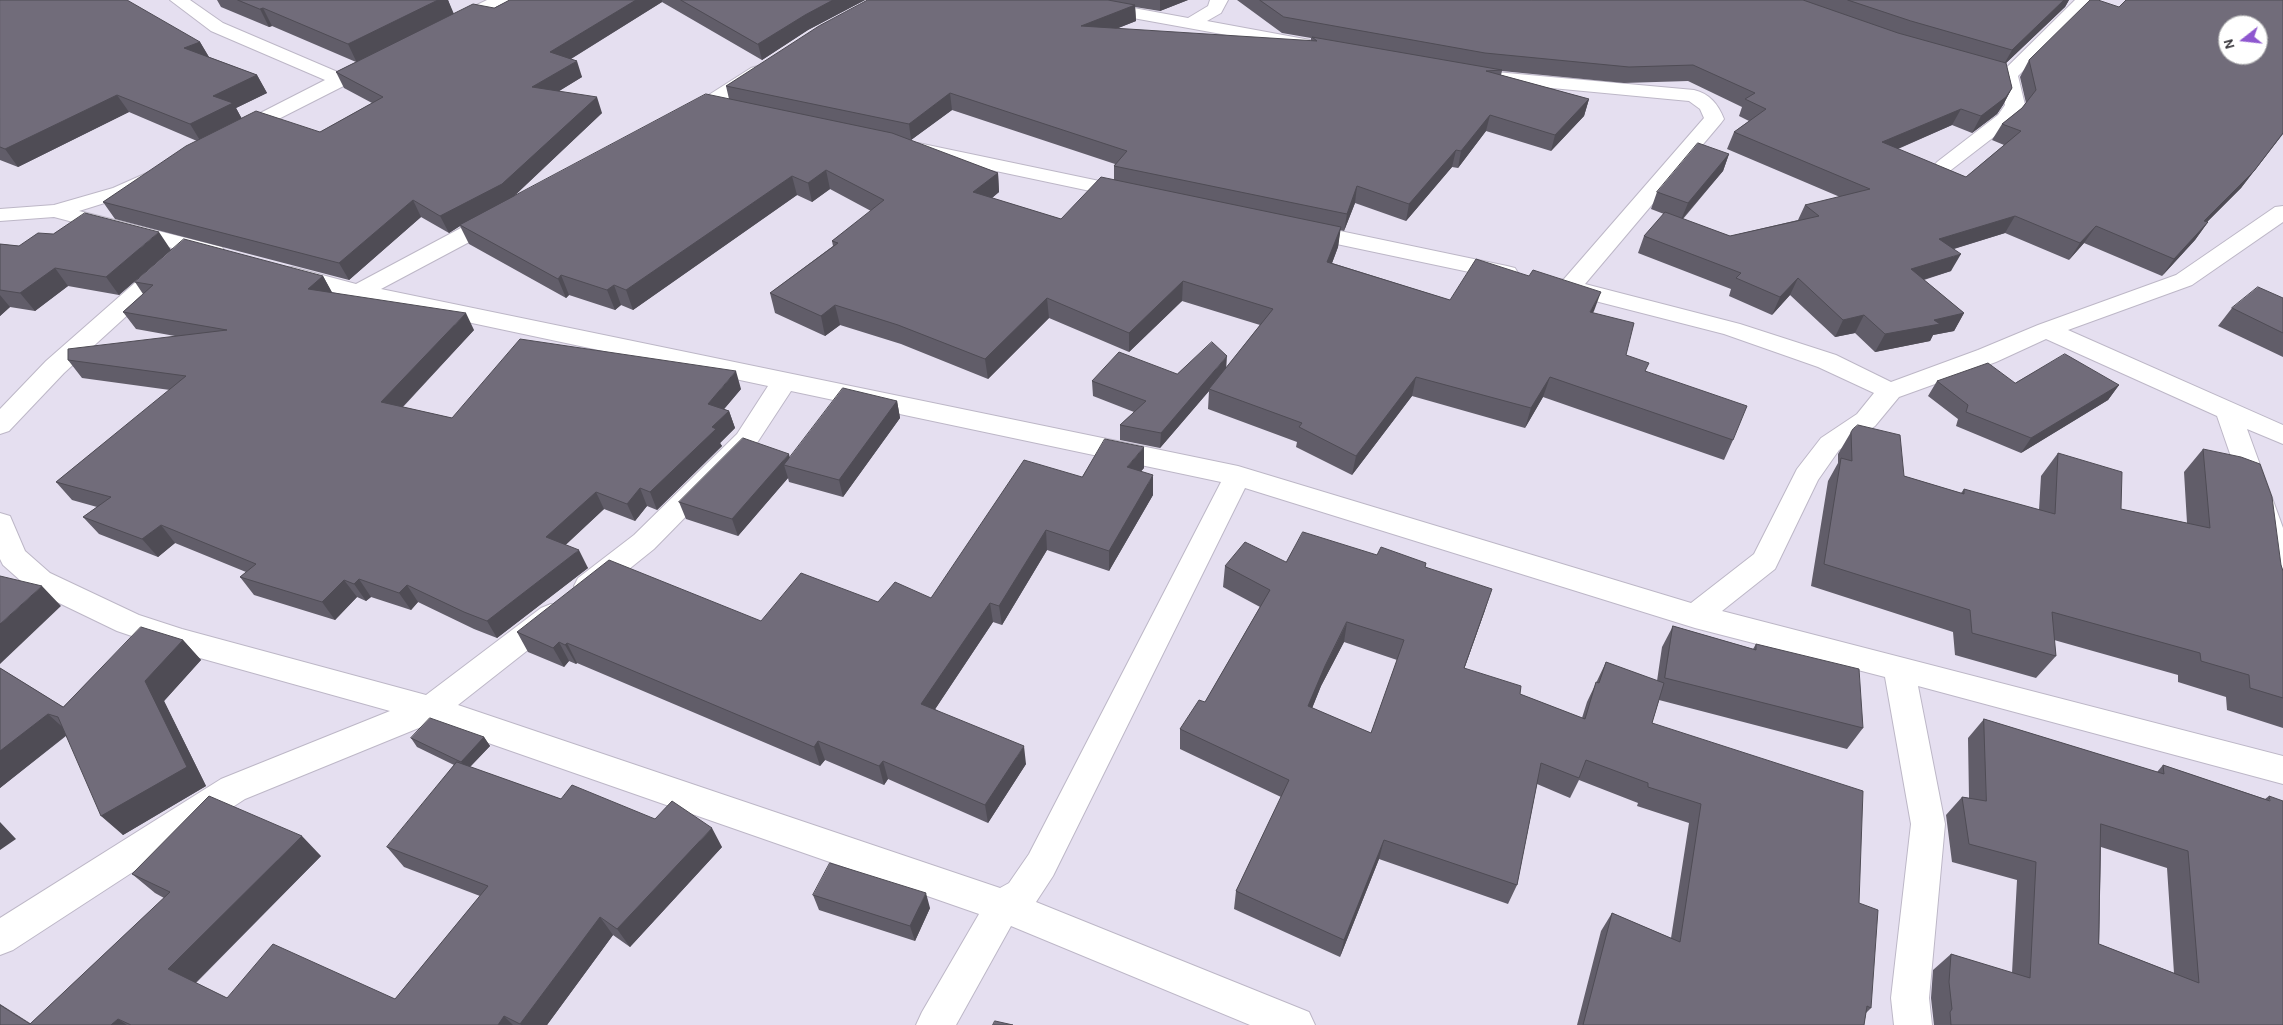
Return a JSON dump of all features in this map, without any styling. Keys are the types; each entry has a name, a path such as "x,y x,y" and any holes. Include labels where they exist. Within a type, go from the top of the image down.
{"street":[{"path":"179,0 217,27 340,80"},
{"path":"438,31 500,0"},
{"path":"1061,0 1326,48"},
{"path":"1191,23 1215,9 1219,0"},
{"path":"2008,75 2085,0"},
{"path":"217,142 394,53"},
{"path":"673,124 708,105 774,62"},
{"path":"1990,70 2008,75"},
{"path":"1465,74 1694,96 1709,106 1714,118 1570,287"},
{"path":"1944,166 2005,119 2015,104 2008,75"},
{"path":"708,105 737,112"},
{"path":"893,144 1147,197"},
{"path":"0,215 54,211 120,192 164,170"},
{"path":"359,292 516,208"},
{"path":"54,211 238,258"},
{"path":"1696,616 1765,561 1806,476 1830,444 1866,420 1890,392 1987,356 2046,330 2184,280 2283,212"},
{"path":"1284,226 1570,287 1732,329 1827,361 1890,392"},
{"path":"0,425 55,368 191,246"},
{"path":"266,266 359,292 1238,476 1696,616 2283,770"},
{"path":"2046,330 2283,434"},
{"path":"0,938 233,789 430,709 644,542 746,440 784,380"},
{"path":"2228,410 2283,567"},
{"path":"935,1025 1003,906 1022,895 1041,865 1238,476"},
{"path":"0,523 13,557 40,581 128,623 182,641 430,709 1003,906 1296,1025"},
{"path":"1899,668 1928,824 1910,989 1913,1025"}],"building":[{"path":"0,0 127,0 200,42 184,48 257,75 213,96 233,103 190,124 117,95 5,149 0,147"},
{"path":"238,0 438,0 348,44 263,8 260,9"},
{"path":"510,0 636,0 550,52 577,61 532,87 597,97 502,184 440,216 413,200 339,263 103,202 186,146 256,111 320,132 383,97 336,72 473,4 494,8"},
{"path":"681,0 833,0 758,44"},
{"path":"868,0 1108,0 1135,5 1081,26 1317,41 1312,37 1502,70 1486,71 1589,99 1555,135 1490,115 1461,151 1456,150 1409,204 1357,186 1347,214 1114,166 1127,151 950,93 909,124 726,86 819,26"},
{"path":"1260,0 1803,0 1898,33 2006,63 2012,88 2006,97 1981,116 1961,109 1882,142 1966,177 2021,131 2002,124 2022,108 2036,90 2029,60 2090,0 2098,0 2119,7 2126,0 2283,0 2283,133 2254,171 2204,221 2208,222 2174,259 2096,226 2080,243 2015,216 1939,239 1961,254 1911,269 1964,313 1934,320 1940,324 1885,334 1864,315 1843,320 1798,278 1780,297 1736,278 1741,273 1644,236 1665,212 1730,236 1819,216 1805,205 1870,189 1734,132 1766,109 1745,99 1755,93 1693,65 1629,67 1485,53 1284,17"},
{"path":"1848,0 2064,0 2012,50 1911,21"},
{"path":"706,94 892,133 998,173 973,192 1061,219 1101,177 1341,227 1327,262 1450,300 1476,259 1529,276 1533,270 1601,292 1590,312 1634,323 1626,355 1649,363 1645,371 1747,406 1733,440 1550,377 1531,408 1416,377 1356,456 1299,427 1302,423 1209,389 1273,309 1183,281 1129,333 1047,298 985,359 898,325 835,305 821,316 770,293 838,243 832,241 884,200 826,170 808,183 792,176 626,290 614,285 607,290 561,275 558,279 460,225"},
{"path":"1698,143 1729,154 1688,203 1657,192"},
{"path":"85,213 159,232 106,277 55,268 20,293 0,290 0,244 19,246 38,233 53,234"},
{"path":"184,239 323,276 308,289 466,313 381,402 452,418 520,339 736,371 708,404 729,411 712,427 716,429 650,492 640,488 627,504 596,492 546,537 579,550 487,621 407,585 399,593 359,579 354,584 344,580 322,602 240,577 256,564 161,525 142,539 83,517 111,497 56,482 186,376 68,360 68,349 227,330 123,312 153,285 135,282"},
{"path":"2258,287 2283,298 2283,333 2232,308"},
{"path":"1212,342 1227,356 1161,433 1120,425 1146,401 1092,381 1119,352 1177,374"},
{"path":"2065,354 2119,385 2031,438 1966,412 1968,405 1937,381 1988,363 2015,383"},
{"path":"843,388 897,401 839,480 784,465"},
{"path":"1858,425 1900,435 1904,476 1964,494 1964,489 2055,514 2058,453 2122,472 2121,509 2210,528 2203,449 2241,457 2260,464 2272,497 2283,571 2283,698 2250,688 2249,675 2201,661 2200,653 2052,612 2056,656 1972,633 1970,610 1824,564 1841,458 1852,461 1851,432"},
{"path":"743,438 789,454 732,519 679,502"},
{"path":"1105,439 1144,447 1127,467 1153,475 1109,551 1046,530 999,606 990,603 921,704 1024,746 985,805 883,761 879,766 818,741 814,747 567,643 565,645 559,642 553,648 517,632 609,560 761,621 801,573 878,602 895,582 931,598 1024,460 1082,477"},
{"path":"1303,532 1377,555 1381,547 1426,563 1425,567 1492,589 1464,668 1521,686 1520,694 1585,719 1596,682 1599,683 1606,662 1664,683 1652,723 1863,791 1859,903 1878,910 1871,1008 1867,1006 1864,1025 1583,1025 1612,913 1680,942 1701,804 1648,787 1648,783 1586,760 1579,778 1541,763 1517,885 1384,840 1344,940 1236,891 1289,780 1180,729 1199,700 1205,702 1270,590 1225,566 1245,542 1286,562","holes":["1347,622 1404,640 1371,733 1308,706"]},
{"path":"0,576 42,586 0,624"},
{"path":"1673,626 1756,650 1756,644 1859,669 1863,728 1665,678"},
{"path":"141,627 183,640 145,681 187,767 101,816 58,717 48,714 0,751 0,668 63,707"},
{"path":"430,718 484,737 461,762 411,738"},
{"path":"1984,719 2164,774 2163,765 2270,801 2269,796 2283,801 2283,1025 1951,1025 1950,1012 1952,1009 1949,982 1951,954 2030,978 2036,862 1969,844 1962,797 1986,801","holes":["2101,824 2188,851 2199,983 2099,944"]},
{"path":"457,762 561,799 572,785 655,819 672,801 712,828 617,929 600,917 520,1024 504,1016 498,1025 131,1025 118,1019 111,1025 0,1025 0,1005 30,1024 170,892 132,874 209,796 302,836 168,969 227,998 273,944 395,999 488,886 387,847"},
{"path":"830,863 926,893 910,926 813,895"},
{"path":"995,1021 1013,1025 993,1025"}]}
